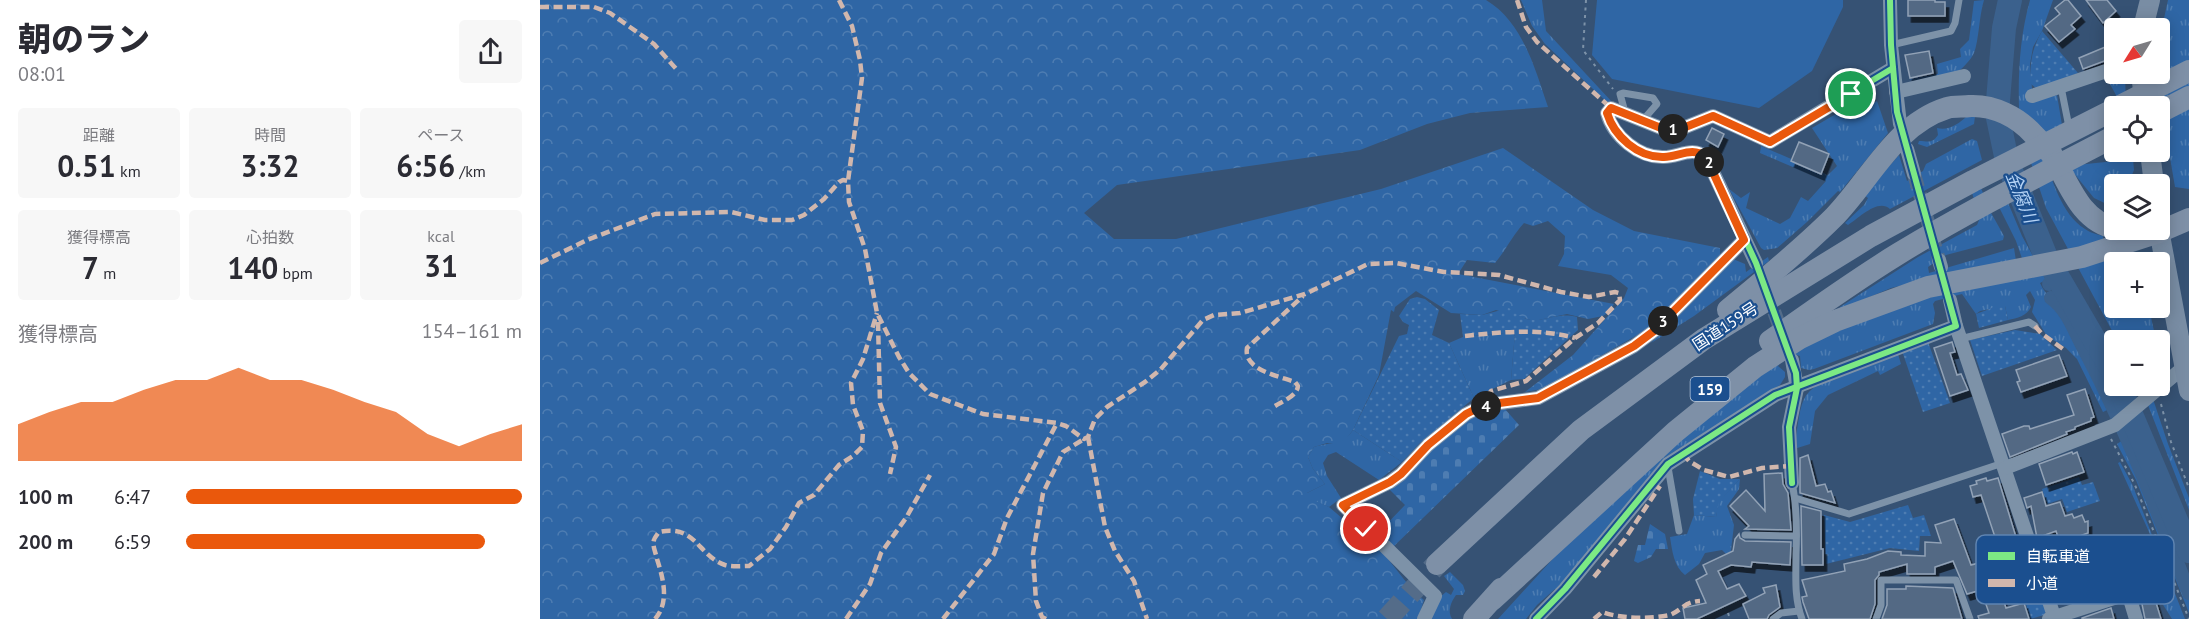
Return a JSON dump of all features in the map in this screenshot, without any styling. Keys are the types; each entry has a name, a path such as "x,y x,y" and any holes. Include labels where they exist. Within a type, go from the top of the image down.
{"highway":[{"path":"2140,96 2189,71"},
{"path":"2170,107 2189,97"},
{"name":"159","path":"1581,430 1769,276 1816,234 1842,208 1892,146 1918,121 1948,108 1981,106 1999,111 2025,124 2051,154 2067,187 2077,200 2104,225"},
{"name":"国道159号","path":"1437,564 1581,430 1653,375 1734,319 1871,236 2104,115"},
{"name":"159","path":"1474,619 1590,495 1670,422 1732,370 1835,295 1899,254 1984,204 2104,141"},
{"name":"159","path":"2170,227 2189,219"},
{"name":"159","path":"2170,233 2189,236"},
{"name":"159","path":"1492,600 1675,432 1755,367 1800,338 1834,321 1928,287 2082,257 2132,240"}],"main road":[{"path":"2146,18 2150,0"},
{"path":"2161,240 2182,318 2184,367 2189,391"}],"street":[{"path":"1890,0 1891,45 1900,124"},
{"path":"1756,263 1706,157 1696,152 1664,157 1646,154 1618,136 1607,113 1611,108 1666,130 1683,128 1713,116 1770,142 1893,68"},
{"path":"2032,96 2104,73"},
{"path":"1896,92 1964,76"},
{"path":"1907,148 1914,174"},
{"path":"1424,619 1435,596 1343,505 1390,482 1401,474 1428,445 1466,414 1492,404 1545,395 1634,346 1654,331 1744,240"},
{"path":"1950,300 1958,332 2026,535"},
{"path":"1536,619 1565,589 1668,464 1775,395 1958,332"},
{"path":"1792,360 1797,388 1789,427 1792,483"},
{"path":"2170,380 2184,367"},
{"path":"2004,465 2110,427 2151,396"},
{"path":"2053,618 2096,604"},
{"path":"2132,604 2136,619"}],"lane":[{"path":"1891,45 1951,31 1955,23 1959,0"},
{"path":"2061,87 2069,127"},
{"path":"1626,114 1620,94 1657,100 1657,104 1643,120"},
{"path":"1958,332 2029,322 2035,326"},
{"path":"1668,464 1679,531"},
{"path":"1795,498 1850,514 2004,465"},
{"path":"1792,483 1795,498 1796,591 1802,619"},
{"path":"1745,535 1796,536"},
{"path":"1876,619 1881,605 1881,580 1956,580 1970,619"},
{"path":"1773,619 1781,613 1799,611"}],"path":[{"path":"1586,0 1583,50 1620,98"},
{"path":"2157,396 2171,442 2189,488"},
{"path":"2110,427 2155,535"},
{"path":"2174,582 2189,619"},
{"path":"1728,613 1730,619"}],"green space":[{"path":"540,0 1486,0 1499,9 1518,34 1532,62 1548,107 1470,113 1427,124 1360,150 1117,185 1084,213 1114,239 1176,239 1381,189 1503,148 1593,210 1634,231 1720,248 1720,257 1648,329 1542,389 1525,392 1573,355 1624,298 1628,288 1611,275 1558,266 1564,254 1565,236 1548,221 1533,226 1524,223 1495,263 1467,260 1458,274 1614,304 1603,316 1588,319 1567,314 1534,321 1496,310 1482,315 1451,313 1416,291 1395,307 1394,312 1391,310 1379,375 1353,430 1346,439 1336,444 1327,443 1314,447 1308,457 1313,469 1325,484 1307,493 1307,497 1329,507 1384,554 1414,592 1424,600 1418,619 540,619"},
{"path":"1521,0 1542,0 1546,31 1612,102 1608,103 1545,44 1532,26"},
{"path":"1597,0 1843,0 1843,7 1812,71 1759,108 1612,79 1592,55"},
{"path":"1984,0 1976,48 1967,63 1958,72 1917,83 1910,79 1938,74 1937,64 1961,57 1960,49 1969,40 1974,1"},
{"path":"2030,0 2053,0 2042,31 2033,47 2030,64 2033,101 2057,95 2063,131 2052,138 2019,109 2020,54"},
{"path":"2168,0 2189,0 2189,189 2175,187 2170,158 2170,96 2163,96 2162,84 2170,84 2170,18 2164,18"},
{"path":"2042,31 2078,73 2037,89 2031,84 2031,63 2033,51"},
{"path":"2110,84 2125,84 2126,96 2116,95"},
{"path":"1865,97 1871,105 1877,101 1888,133 1840,192 1838,191 1807,222 1777,248 1764,250 1761,248 1729,189 1741,198 1750,192 1746,208 1780,224 1790,218 1801,197 1808,201 1826,181 1760,153 1761,146 1828,175 1837,166 1812,128"},
{"path":"1967,116 1975,116 1974,124 1927,147 1918,144 1919,141 1934,140 1938,135 1937,128 1945,129 1953,126"},
{"path":"1972,139 1977,141 1982,160 1890,209 1885,206 1874,207 1848,225 1845,223 1864,205 1868,198 1864,195 1899,155 1907,181 1923,171 1926,164"},
{"path":"2026,148 2043,156 2059,196 2070,215 2087,230 2103,236 2103,244 2112,252 2104,252 2104,316 2046,208"},
{"path":"2133,162 2134,170 2132,174 2104,174 2104,203 2094,198 2068,166"},
{"path":"1981,188 1990,211 2004,236 2003,240 1946,255 1928,267 1929,273 2014,248 2016,261 1891,288 1841,309 1840,307 1918,257 1977,225 1980,218 1972,193"},
{"path":"2006,198 2022,236 2046,280 2040,283 2072,334 2109,409 2103,412 2077,359 2066,348 2047,336 2032,312 2035,300 2030,291 2026,295 2031,307 2027,313 2008,320 2005,306 1980,311 1976,314 1962,294 1935,301 1933,324 1814,369 1801,368 1800,356 1797,355 1781,362 1778,366 1785,372 1785,377 1780,385 1664,458 1558,589 1555,589 1537,605 1526,619 1498,619 1580,529 1638,475 1778,359 1868,313 2027,273 2016,241 1997,203"},
{"path":"1768,257 1769,261 1694,316 1651,343 1733,259 1745,264 1746,272"},
{"path":"1417,297 1425,299 1439,310 1432,335 1449,343 1474,398 1420,443 1402,462 1353,430 1399,336 1407,334 1409,325 1399,316 1410,299"},
{"path":"2003,304 2008,320 1979,328 1976,314"},
{"path":"1509,308 1527,319 1577,317 1578,330 1524,379 1511,380 1515,332 1463,337 1460,314 1482,315"},
{"path":"2105,318 2151,318 2154,330 2112,330"},
{"path":"2015,330 2040,334 2057,350 1982,376 1970,340"},
{"path":"1515,332 1511,380 1474,398 1449,343 1463,337"},
{"path":"1928,342 1950,403 1923,412 1902,351"},
{"path":"1898,354 1901,364 1880,375 1878,371 1828,395 1815,411 1810,444 1794,449 1802,404 1810,391 1846,371"},
{"path":"2153,399 2189,498 2189,510 2148,405"},
{"path":"1505,409 1519,425 1392,548 1378,533 1405,505 1389,489 1439,440 1475,415"},
{"path":"1353,430 1402,462 1379,480 1336,452 1328,455 1323,463 1327,476 1341,498 1329,507 1307,498 1307,493 1325,484 1313,469 1308,457 1314,447 1340,441"},
{"path":"2123,440 2163,535 2158,535 2136,480 2117,444"},
{"path":"2120,462 2132,484 2152,535 2150,535 2118,463"},
{"path":"1700,471 1720,479 1740,479 1719,502 1716,517 1694,515 1693,499"},
{"path":"2079,477 2082,485 2093,482 2100,501 2067,512 2062,499 2047,504 2042,489"},
{"path":"1740,479 1739,489 1727,506 1734,525 1730,558 1722,550 1705,553 1699,564 1685,575 1676,563 1670,537 1687,534 1694,515 1716,517 1718,502"},
{"path":"1908,505 1913,518 1924,515 1931,536 1920,536 1919,551 1890,548 1826,564 1824,515 1850,522"},
{"path":"1650,524 1665,534 1668,549 1656,549 1651,557 1638,563 1634,561 1638,545 1645,545"},
{"path":"2174,562 2189,598 2189,613 2174,575"},
{"path":"1450,572 1463,585 1465,591 1463,595 1456,595 1453,601 1450,610 1452,619 1431,619 1440,597 1446,592 1451,595 1454,589 1444,576"},
{"path":"2174,591 2185,619 2172,619 2163,604 2174,604"},
{"path":"2026,604 2045,604 2047,610 2044,615 2030,619"}],"building":[{"path":"1908,0 1945,2 1945,16 1908,16"},
{"path":"2068,0 2081,16 2071,25 2075,29 2059,42 2045,26 2060,14 2055,8"},
{"path":"2086,0 2107,0 2116,11 2108,18 2104,18 2103,23"},
{"path":"2104,48 2104,61 2083,69 2079,58"},
{"path":"1929,51 1933,73 1910,78 1905,55"},
{"path":"1712,128 1724,134 1718,147 1706,140"},
{"path":"1799,142 1829,154 1821,174 1791,161"},
{"path":"1952,342 1955,352 1950,353 1957,375 1961,374 1968,390 1950,396 1934,348"},
{"path":"2059,355 2067,376 2021,392 2016,370"},
{"path":"2085,389 2094,417 2091,421 2075,427 2066,432 2067,434 2010,457 2002,434 2024,426 2029,426 2030,429 2074,415 2067,395"},
{"path":"2072,452 2073,454 2077,452 2084,472 2046,485 2039,464"},
{"path":"1808,455 1816,486 1825,484 1828,492 1831,491 1835,503 1800,493 1800,458"},
{"path":"1782,473 1783,484 1788,493 1791,530 1745,529 1749,526 1730,506 1746,490 1765,511 1764,474"},
{"path":"1998,478 2015,535 1994,535 1981,495 1973,497 1970,486 1977,484 1976,481"},
{"path":"2042,492 2046,506 2060,502 2065,516 2072,514 2074,518 2082,515 2085,522 2088,521 2088,533 2057,535 2056,531 2036,535 2031,506 2027,508 2024,498"},
{"path":"1801,506 1821,511 1823,565 1802,565"},
{"path":"1954,519 1971,565 1976,564 1976,591 1967,594 1953,561 1935,567 1935,574 1907,574 1907,564 1879,572 1875,580 1875,604 1870,619 1809,619 1802,597 1807,596 1802,580 1845,571 1844,564 1888,551 1901,552 1901,555 1925,556 1925,542 1941,543 1935,525"},
{"path":"1739,534 1740,538 1745,541 1791,542 1790,565 1752,562 1751,567 1731,565 1718,571 1727,589 1739,584 1746,596 1697,619 1685,619 1683,608 1706,603 1696,580 1707,574 1703,565 1733,551 1735,539"},
{"path":"1776,585 1780,607 1767,619 1749,619 1743,604 1765,593 1763,588"},
{"path":"1906,586 1953,588 1962,619 1882,619 1887,605 1887,589 1906,589"},
{"path":"1986,604 2005,604 2006,608 2024,604 2029,619 1979,619 1978,616 1989,613"},
{"path":"2142,604 2156,604 2161,619 2145,619"},
{"path":"2111,608 2114,619 2082,619 2082,618"}],"waterway":[{"name":"金腐川","path":"2010,0 2004,28 1997,113 2007,161 2046,257 2104,356"},
{"path":"2049,284 2058,278"},
{"path":"2051,298 2070,320 2113,407 2166,535"},
{"name":"金腐川","path":"2123,396 2189,551"},
{"path":"2174,555 2189,593"}],"tunnel":[{"path":"1914,174 1939,260"},
{"path":"1767,292 1784,339"},
{"path":"1387,619 1437,564"}],"marked path":[{"path":"839,0 852,26 862,78 848,181"},
{"path":"1517,0 1526,27 1537,42 1611,108"},
{"path":"540,7 594,7 610,13 654,44 678,71"},
{"path":"540,263 587,240 655,214 731,212 765,220 792,220 804,215 824,199 839,182 848,181 849,202 865,249 877,313 909,373 930,394 983,414 1057,423 1066,426 1084,439 1088,437 1095,419 1107,407 1160,370 1203,320 1214,315 1240,313 1305,294 1368,264 1396,263 1444,272 1499,275 1589,297 1619,293 1620,300 1598,323 1575,338 1526,381 1491,391 1478,408"},
{"path":"1275,406 1292,395 1298,386 1295,382 1256,367 1247,356 1247,348 1303,296"},
{"path":"655,619 660,612 664,598 663,582 653,545 659,532 681,533 696,542 716,561 725,565 749,566 770,549 786,527 799,503 814,495 839,465 862,447 863,431 853,405 851,383 863,359 877,313"},
{"path":"878,322 880,403 896,447 890,474"},
{"path":"2035,326 2063,349"},
{"path":"1465,336 1534,332 1575,338"},
{"path":"943,619 994,554 1007,518 1057,423"},
{"path":"1088,437 1105,527 1115,551 1134,581 1147,619"},
{"path":"1046,619 1042,617 1036,601 1033,554 1043,493 1063,452 1084,439"},
{"path":"1683,454 1689,461 1704,470 1729,477 1762,468 1791,466"},
{"path":"846,619 870,584 881,553 906,518 930,475"},
{"path":"1594,577 1625,539 1660,486"},
{"path":"1594,619 1602,612 1636,618 1670,615 1687,605 1700,601"}],"cycle path":[{"path":"1536,619 1565,589 1668,464 1775,395 1956,326 1897,112 1891,45 1890,0"},
{"path":"1792,483 1789,427 1797,388 1796,373 1756,263 1710,163 1700,152 1667,157 1653,156 1635,149 1620,137 1607,113 1611,108 1666,130 1683,128 1713,116 1770,142 1893,68"}],"route":[{"path":"1366,529 1343,505 1390,482 1401,474 1428,445 1466,414 1492,404 1538,398 1634,346 1654,331 1744,240 1706,157 1700,152 1664,157 1646,154 1618,136 1607,113 1611,108 1666,130 1683,128 1713,116 1770,142 1851,94"}]}
